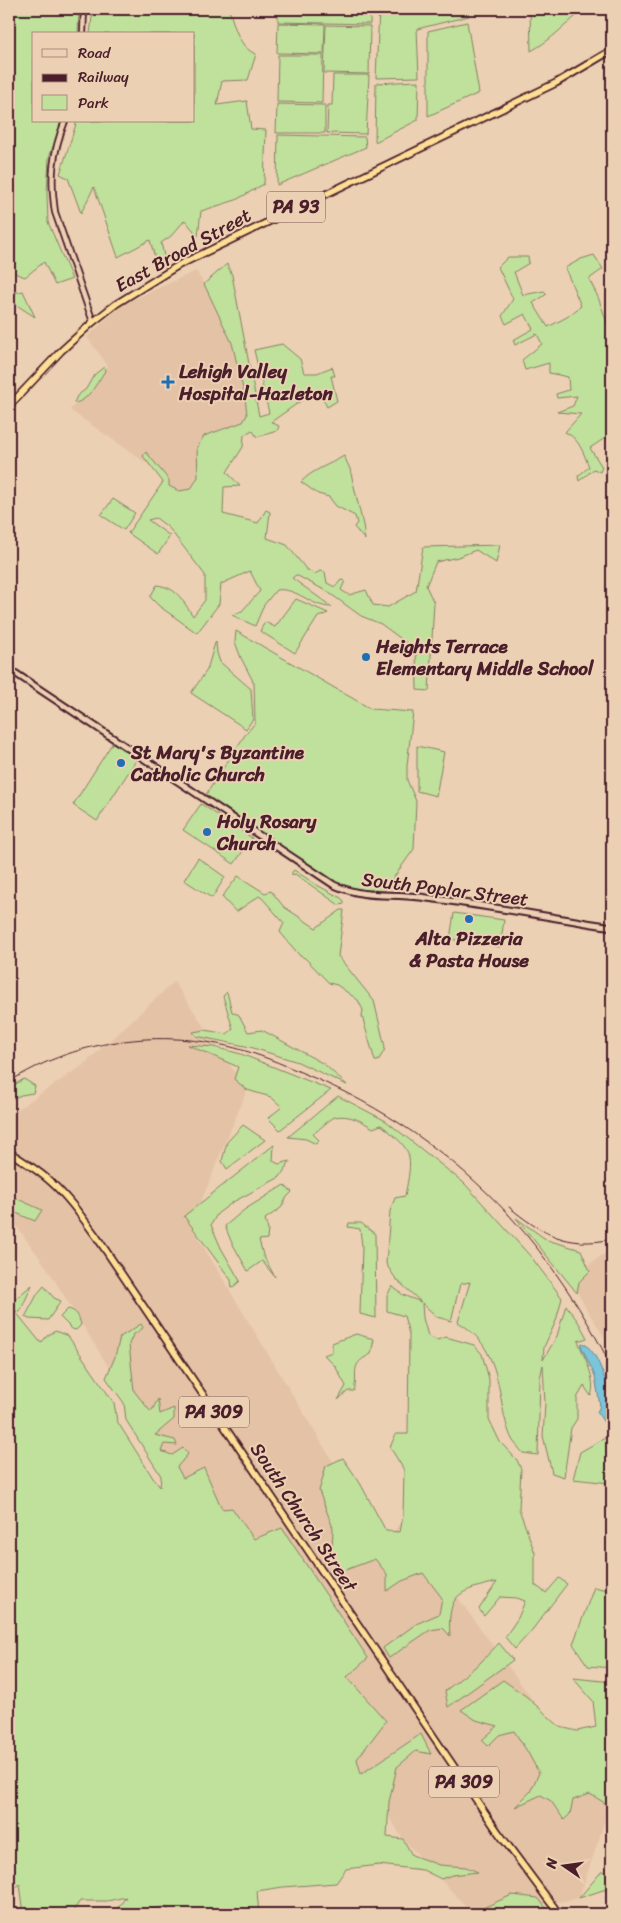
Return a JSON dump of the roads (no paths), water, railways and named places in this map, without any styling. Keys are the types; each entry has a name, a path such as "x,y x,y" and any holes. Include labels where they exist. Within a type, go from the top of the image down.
{"highway":[{"name":"East Broad Street","path":"9,406 61,351 93,322 116,304 179,265 556,83 612,50"},
{"name":"South Church Street","path":"9,1152 36,1169 52,1182 96,1236 498,1832 559,1914"}],"main road":[{"name":"South Poplar Street","path":"9,669 334,885 349,892 370,896 418,897 612,927"}],"street":[{"path":"84,9 84,32"},
{"path":"65,122 52,166 53,198 55,212 93,322"}],"water":[{"path":"582,1343 593,1353 602,1371 612,1406 612,1426 607,1427 597,1412 600,1406 595,1376 581,1346"}],"railway":[{"path":"9,1082 36,1067 65,1055 95,1046 157,1039 219,1044 249,1052 334,1087 389,1117 440,1152 509,1215 539,1250 566,1288 602,1347 612,1368"},
{"path":"509,1207 533,1225 556,1237 582,1242 612,1239"}],"place":[{"name":"Lehigh Valley Hospital-Hazleton","path":"168,382"},
{"name":"Heights Terrace Elementary Middle School","path":"366,657"},
{"name":"St Mary's Byzantine Catholic Church","path":"121,763"},
{"name":"Holy Rosary Church","path":"207,832"},
{"name":"Alta Pizzeria & Pasta House","path":"469,919"}]}
